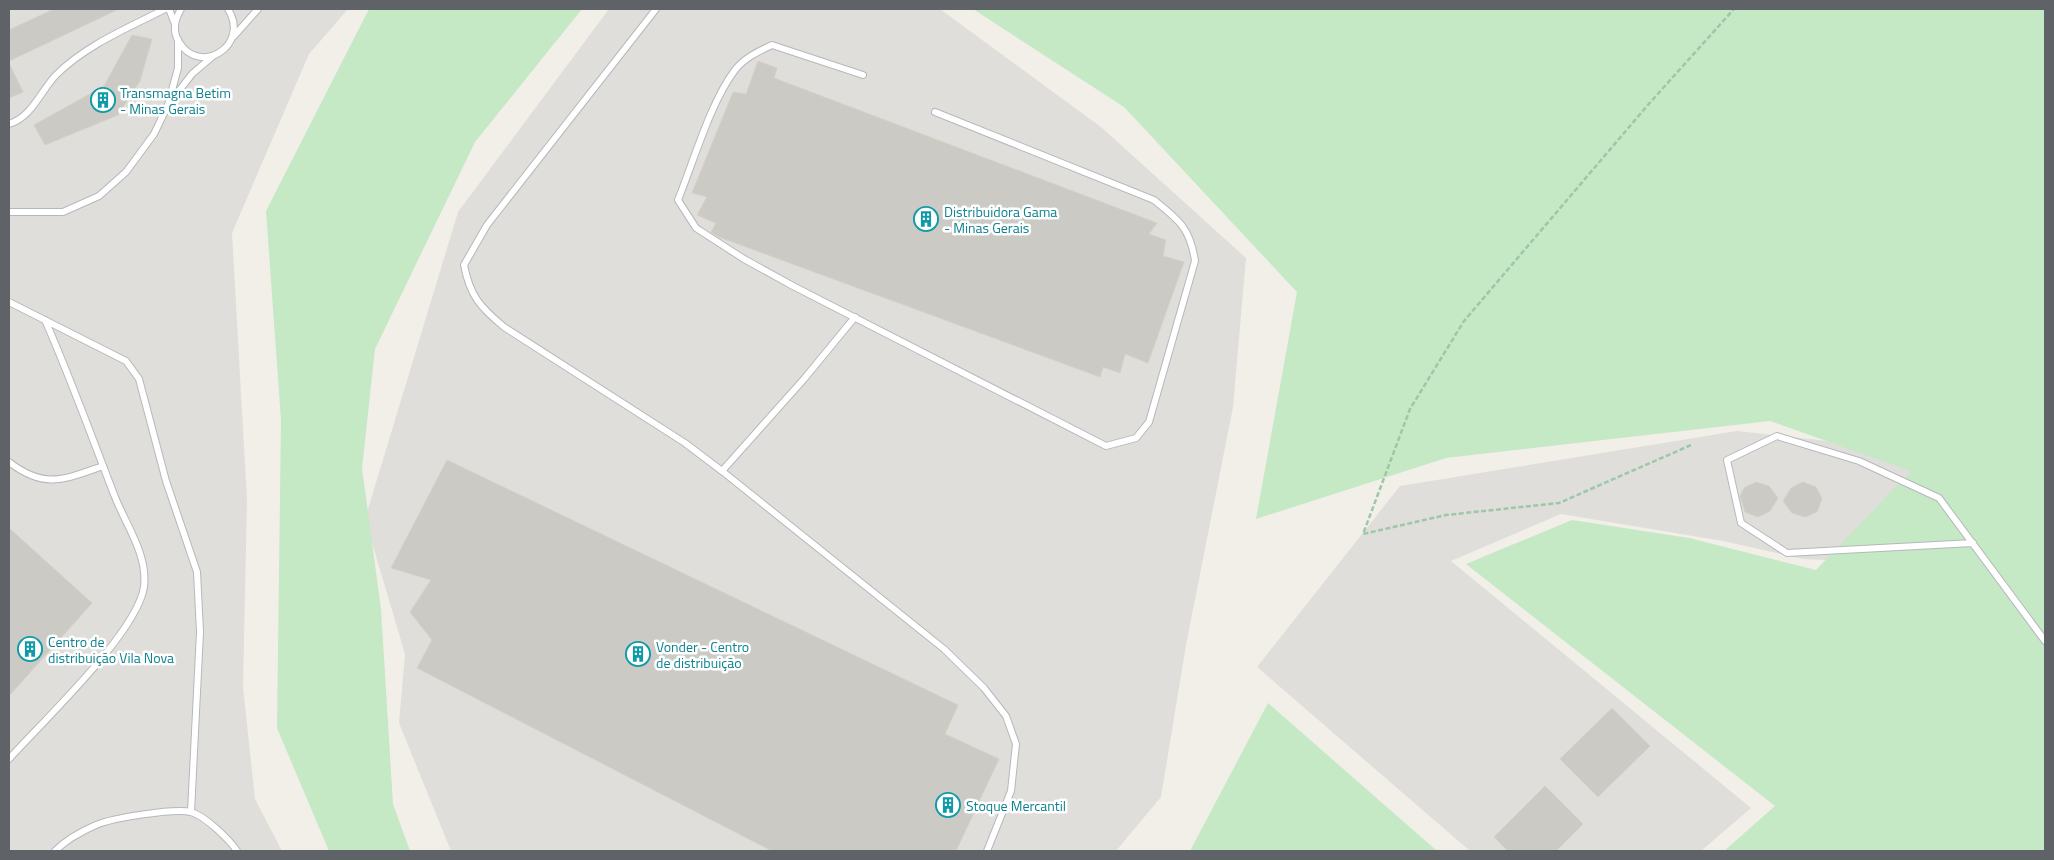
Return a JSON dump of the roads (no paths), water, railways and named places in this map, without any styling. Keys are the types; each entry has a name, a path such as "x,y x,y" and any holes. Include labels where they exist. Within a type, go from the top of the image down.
{"lane":[{"path":"9,124 26,115 56,75 97,44 164,9"},
{"path":"9,212 63,212 99,196 126,172 154,134 168,105 178,68 178,40 169,9"},
{"path":"175,25 181,9"},
{"path":"228,9 233,18 233,37"},
{"path":"168,105 192,74 228,45 258,9"},
{"path":"656,9 487,224 464,265 468,286 482,308 504,327 686,443 944,649 984,688 1006,716 1016,744 1011,791 987,851"},
{"path":"178,40 189,52 196,56 213,56"},
{"path":"863,75 772,45 753,54 736,69 722,90 678,200 696,228 716,242 793,286 1106,446 1136,438 1149,422 1195,261 1192,239 1174,215 1154,200 935,112"},
{"path":"9,302 126,361 139,380 166,481 198,572 200,632 191,812"},
{"path":"722,471 804,379 855,317"},
{"path":"9,759 94,667 131,619 144,587 137,544 103,466 69,374 45,320"},
{"path":"1973,543 1787,553 1741,523 1727,460 1777,436 1859,461 1939,498 1973,543 2045,641"},
{"path":"9,462 34,477 61,481 103,466"},
{"path":"55,851 62,844 98,824 160,812 191,812 218,829 237,851"}],"place":[{"name":"Transmagna Betim - Minas Gerais","path":"103,100"},
{"name":"Distribuidora Gama - Minas Gerais","path":"926,219"},
{"name":"Centro de distribuição Vila Nova","path":"30,649"},
{"name":"Vonder - Centro de distribuição","path":"638,654"},
{"name":"Stoque Mercantil","path":"948,805"}]}
